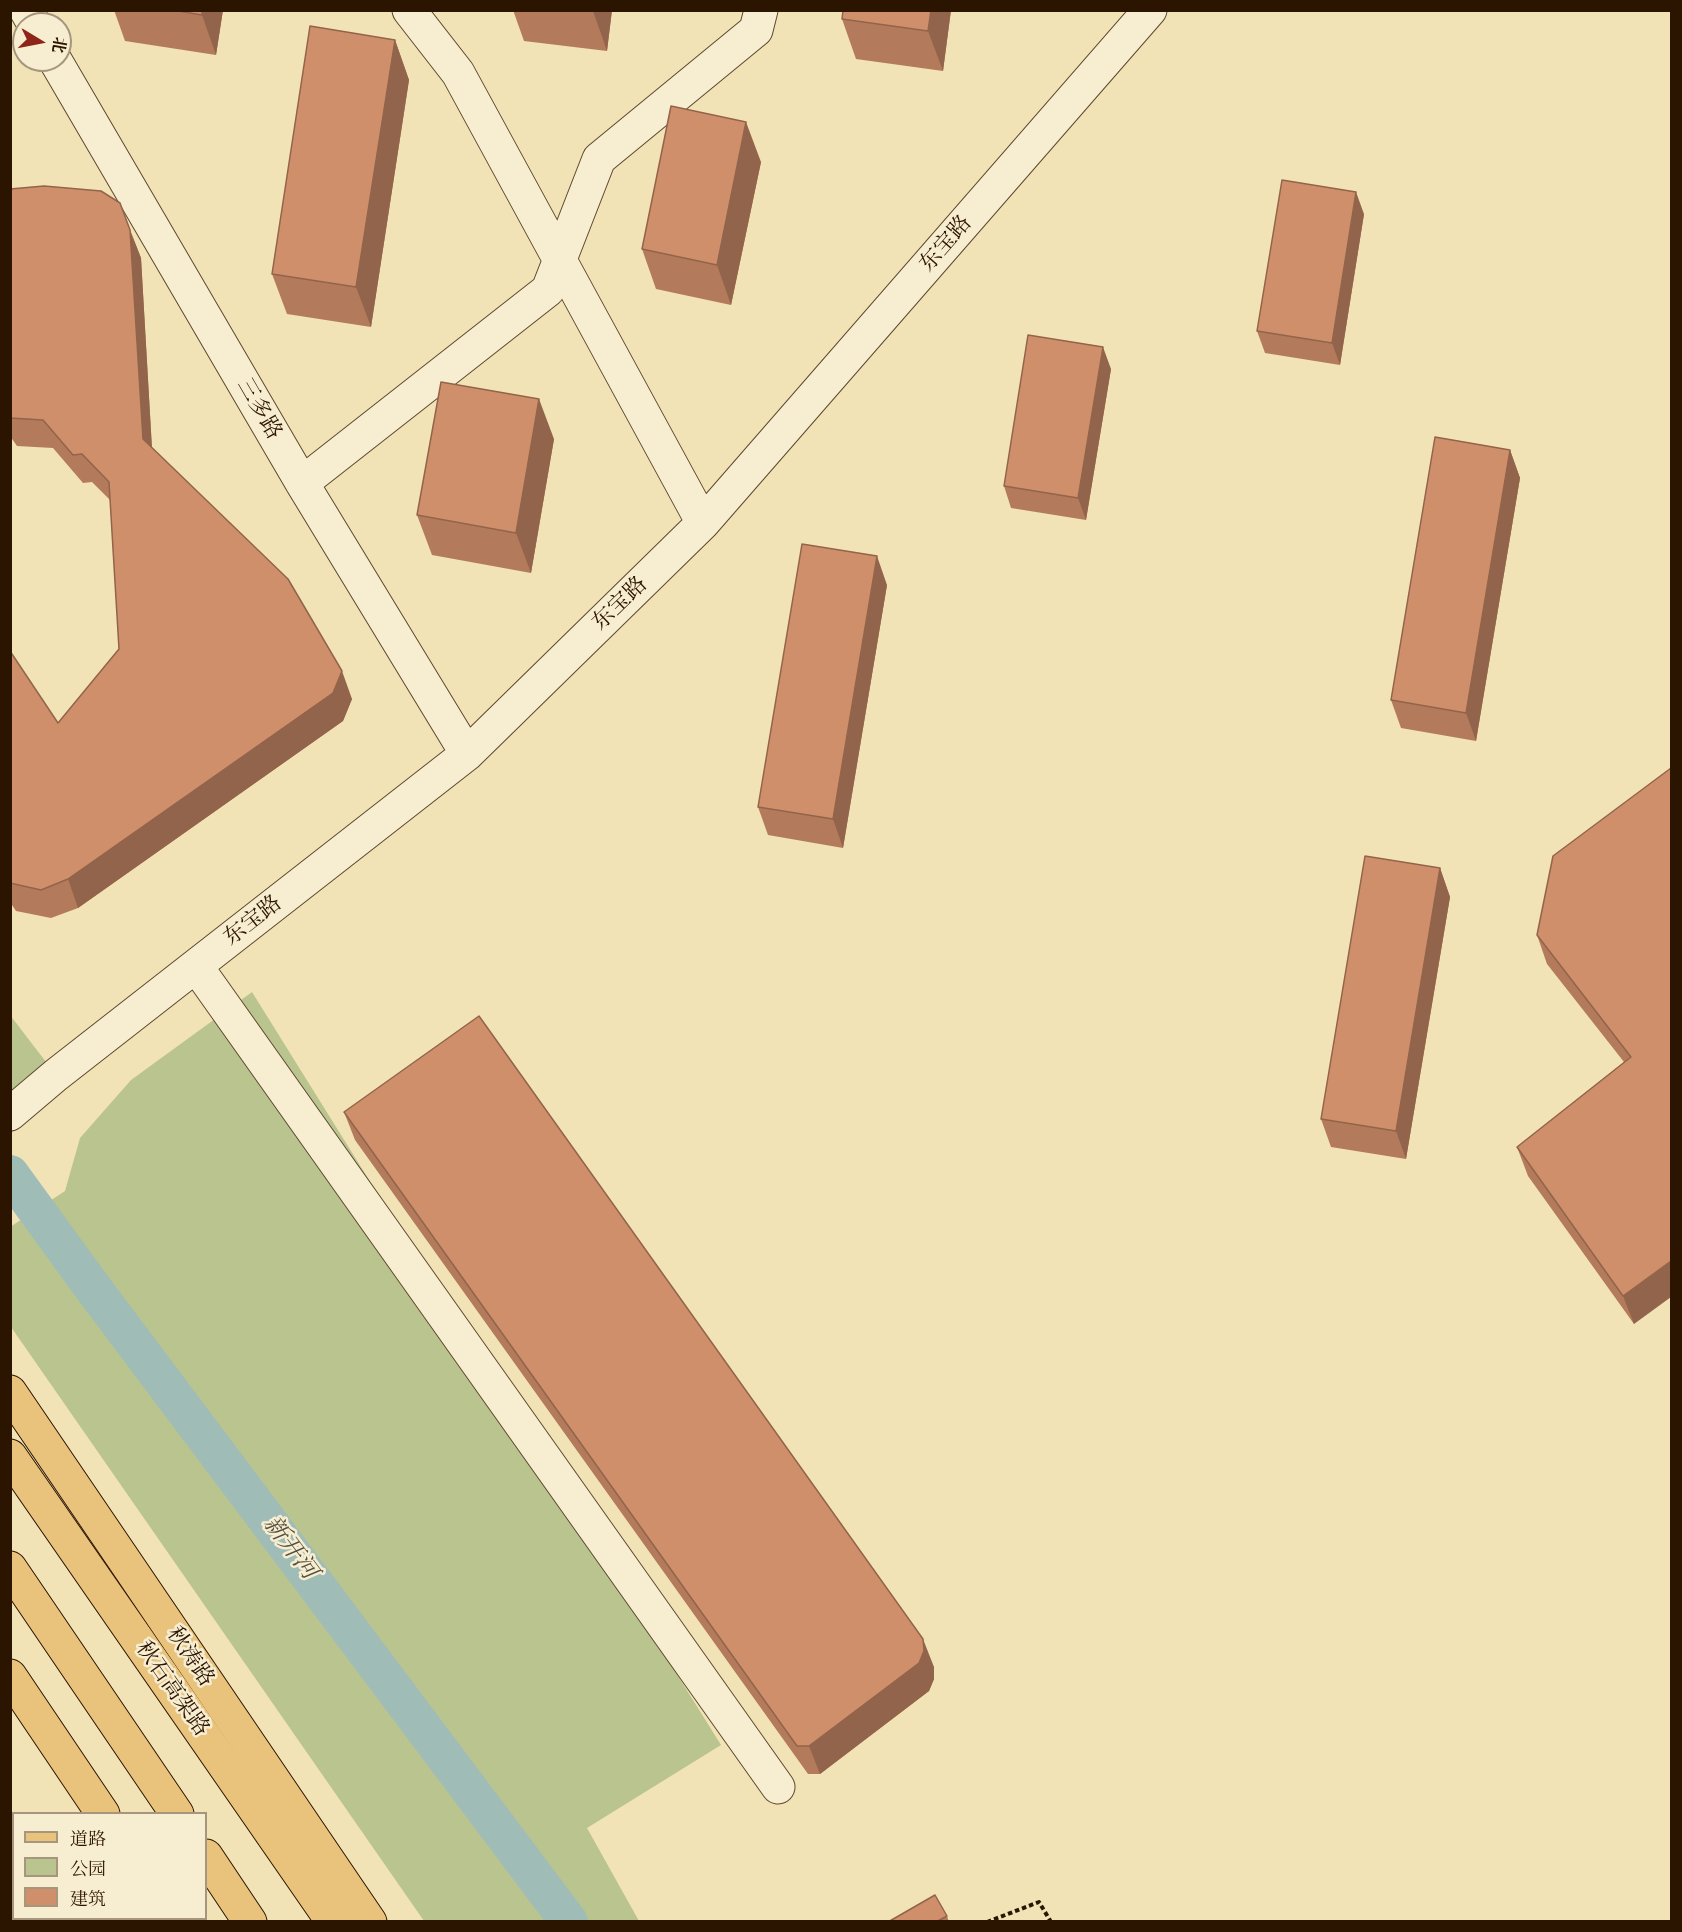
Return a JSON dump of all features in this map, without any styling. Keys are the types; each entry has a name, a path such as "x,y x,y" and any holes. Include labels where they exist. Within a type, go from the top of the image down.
{"main road":[{"name":"秋涛路","path":"10,1392 370,1922"},
{"name":"秋石高架路","path":"10,1456 333,1922"},
{"path":"10,1568 176,1812"},
{"path":"10,1676 102,1812"},
{"path":"207,1858 250,1922"}],"street":[{"path":"409,10 458,73 702,523"},
{"path":"302,483 548,290 599,159 756,30 761,10"},
{"name":"东宝路","path":"10,1114 56,1075 467,754 702,523 1150,10"},
{"name":"三多路","path":"62,72 302,483 467,754"},
{"path":"196,966 778,1787"}],"path":[{"path":"987,1922 1039,1902 1051,1922"}],"green space":[{"path":"252,992 721,1745 587,1828 639,1921 424,1921 11,1327 10,1227 65,1191 80,1138 131,1080"},
{"path":"10,1015 56,1075 10,1114"}],"building":[{"path":"172,10 202,10 202,15"},
{"path":"843,10 931,10 928,31 842,19"},
{"path":"310,26 395,40 356,287 272,274"},
{"path":"671,106 746,122 717,265 642,249"},
{"path":"1282,180 1356,192 1332,343 1257,331"},
{"path":"44,186 101,191 120,203 130,230 143,439 288,579 342,671 333,693 68,879 41,890 10,883 10,651 58,723 119,649 109,482 82,454 73,455 43,420 10,418 10,189"},
{"path":"1028,335 1103,347 1078,498 1004,486"},
{"path":"441,382 539,399 516,533 417,515"},
{"path":"1435,437 1510,450 1466,713 1391,700"},
{"path":"802,544 877,556 833,819 758,807"},
{"path":"1671,768 1671,1261 1623,1296 1517,1147 1631,1057 1537,935 1553,856"},
{"path":"1365,856 1440,868 1396,1131 1321,1119"},
{"path":"479,1016 923,1639 924,1651 919,1663 809,1746 797,1746 344,1112"},
{"path":"935,1895 947,1916 936,1922 888,1922"}],"waterway":[{"name":"新开河","path":"10,1174 569,1922"}]}
